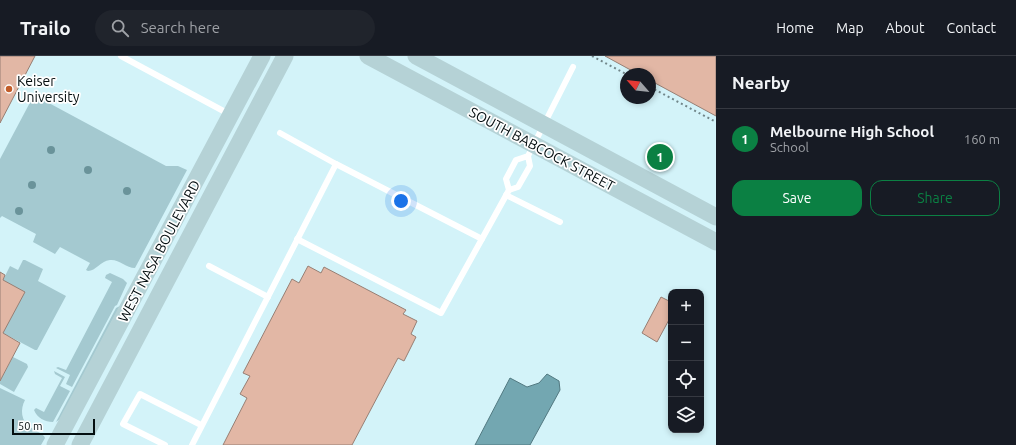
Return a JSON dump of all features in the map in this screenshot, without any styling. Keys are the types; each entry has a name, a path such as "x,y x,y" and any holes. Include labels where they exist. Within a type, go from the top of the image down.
{"main road":[{"name":"WEST NASA BOULEVARD","path":"68,442 231,115 262,56"},
{"name":"WEST NASA BOULEVARD","path":"68,442 285,56"},
{"name":"SOUTH BABCOCK STREET","path":"368,56 531,151 716,242"},
{"name":"SOUTH BABCOCK STREET","path":"416,56 438,64 544,125 716,217"}],"lane":[{"path":"121,56 231,115"},
{"path":"507,192 518,186 530,166 531,151 573,67"},
{"path":"280,134 482,239"},
{"path":"297,239 441,313 507,192 506,179 516,160 531,151"},
{"path":"192,445 336,164"},
{"path":"507,192 560,222"},
{"path":"209,266 268,297"},
{"path":"164,445 123,424 140,394 201,426"}],"path":[{"path":"592,56 620,71"},
{"path":"656,90 716,122"}],"shaded area":[{"path":"34,95 166,166 178,166 187,170 135,268 110,260 103,262 91,271 88,271 86,270 90,263 60,247 55,254 33,242 36,234 2,216 0,218 0,159"},
{"path":"23,260 43,269 38,281 66,296 37,350 3,333 3,280 10,266 18,270"},
{"path":"110,273 123,279 127,283 117,305 115,306 72,387 66,384 70,375 56,368 58,367 66,370 112,282 105,278 106,275"},
{"path":"120,306 60,419 56,422 116,308"},
{"path":"13,357 27,364 28,367 14,392 0,384 0,381"},
{"path":"54,371 65,377 60,386 70,391 53,422 42,419 34,410 36,408 44,412 62,378 55,374"},
{"path":"547,374 559,381 560,390 530,445 475,445 510,378 527,387 539,383"},
{"path":"0,388 25,400 22,407 23,418 27,424 44,436 45,438 41,445 0,445"}],"building":[{"name":"Keiser University","path":"0,56 35,56 0,123"},
{"path":"605,56 716,56 716,116 656,84 656,68 627,68"},
{"path":"308,266 321,273 324,267 406,310 403,314 417,321 411,334 416,337 404,361 398,358 352,445 223,445 247,398 240,394 250,376 243,373 292,279 299,283"},
{"path":"0,272 5,275 3,280 25,292 3,333 20,343 0,381"},
{"path":"661,297 668,300 668,322 657,342 642,333"}],"place":[{"name":"Keiser University","path":"9,89"},
{"name":"Melbourne High School","path":"660,157"}]}
